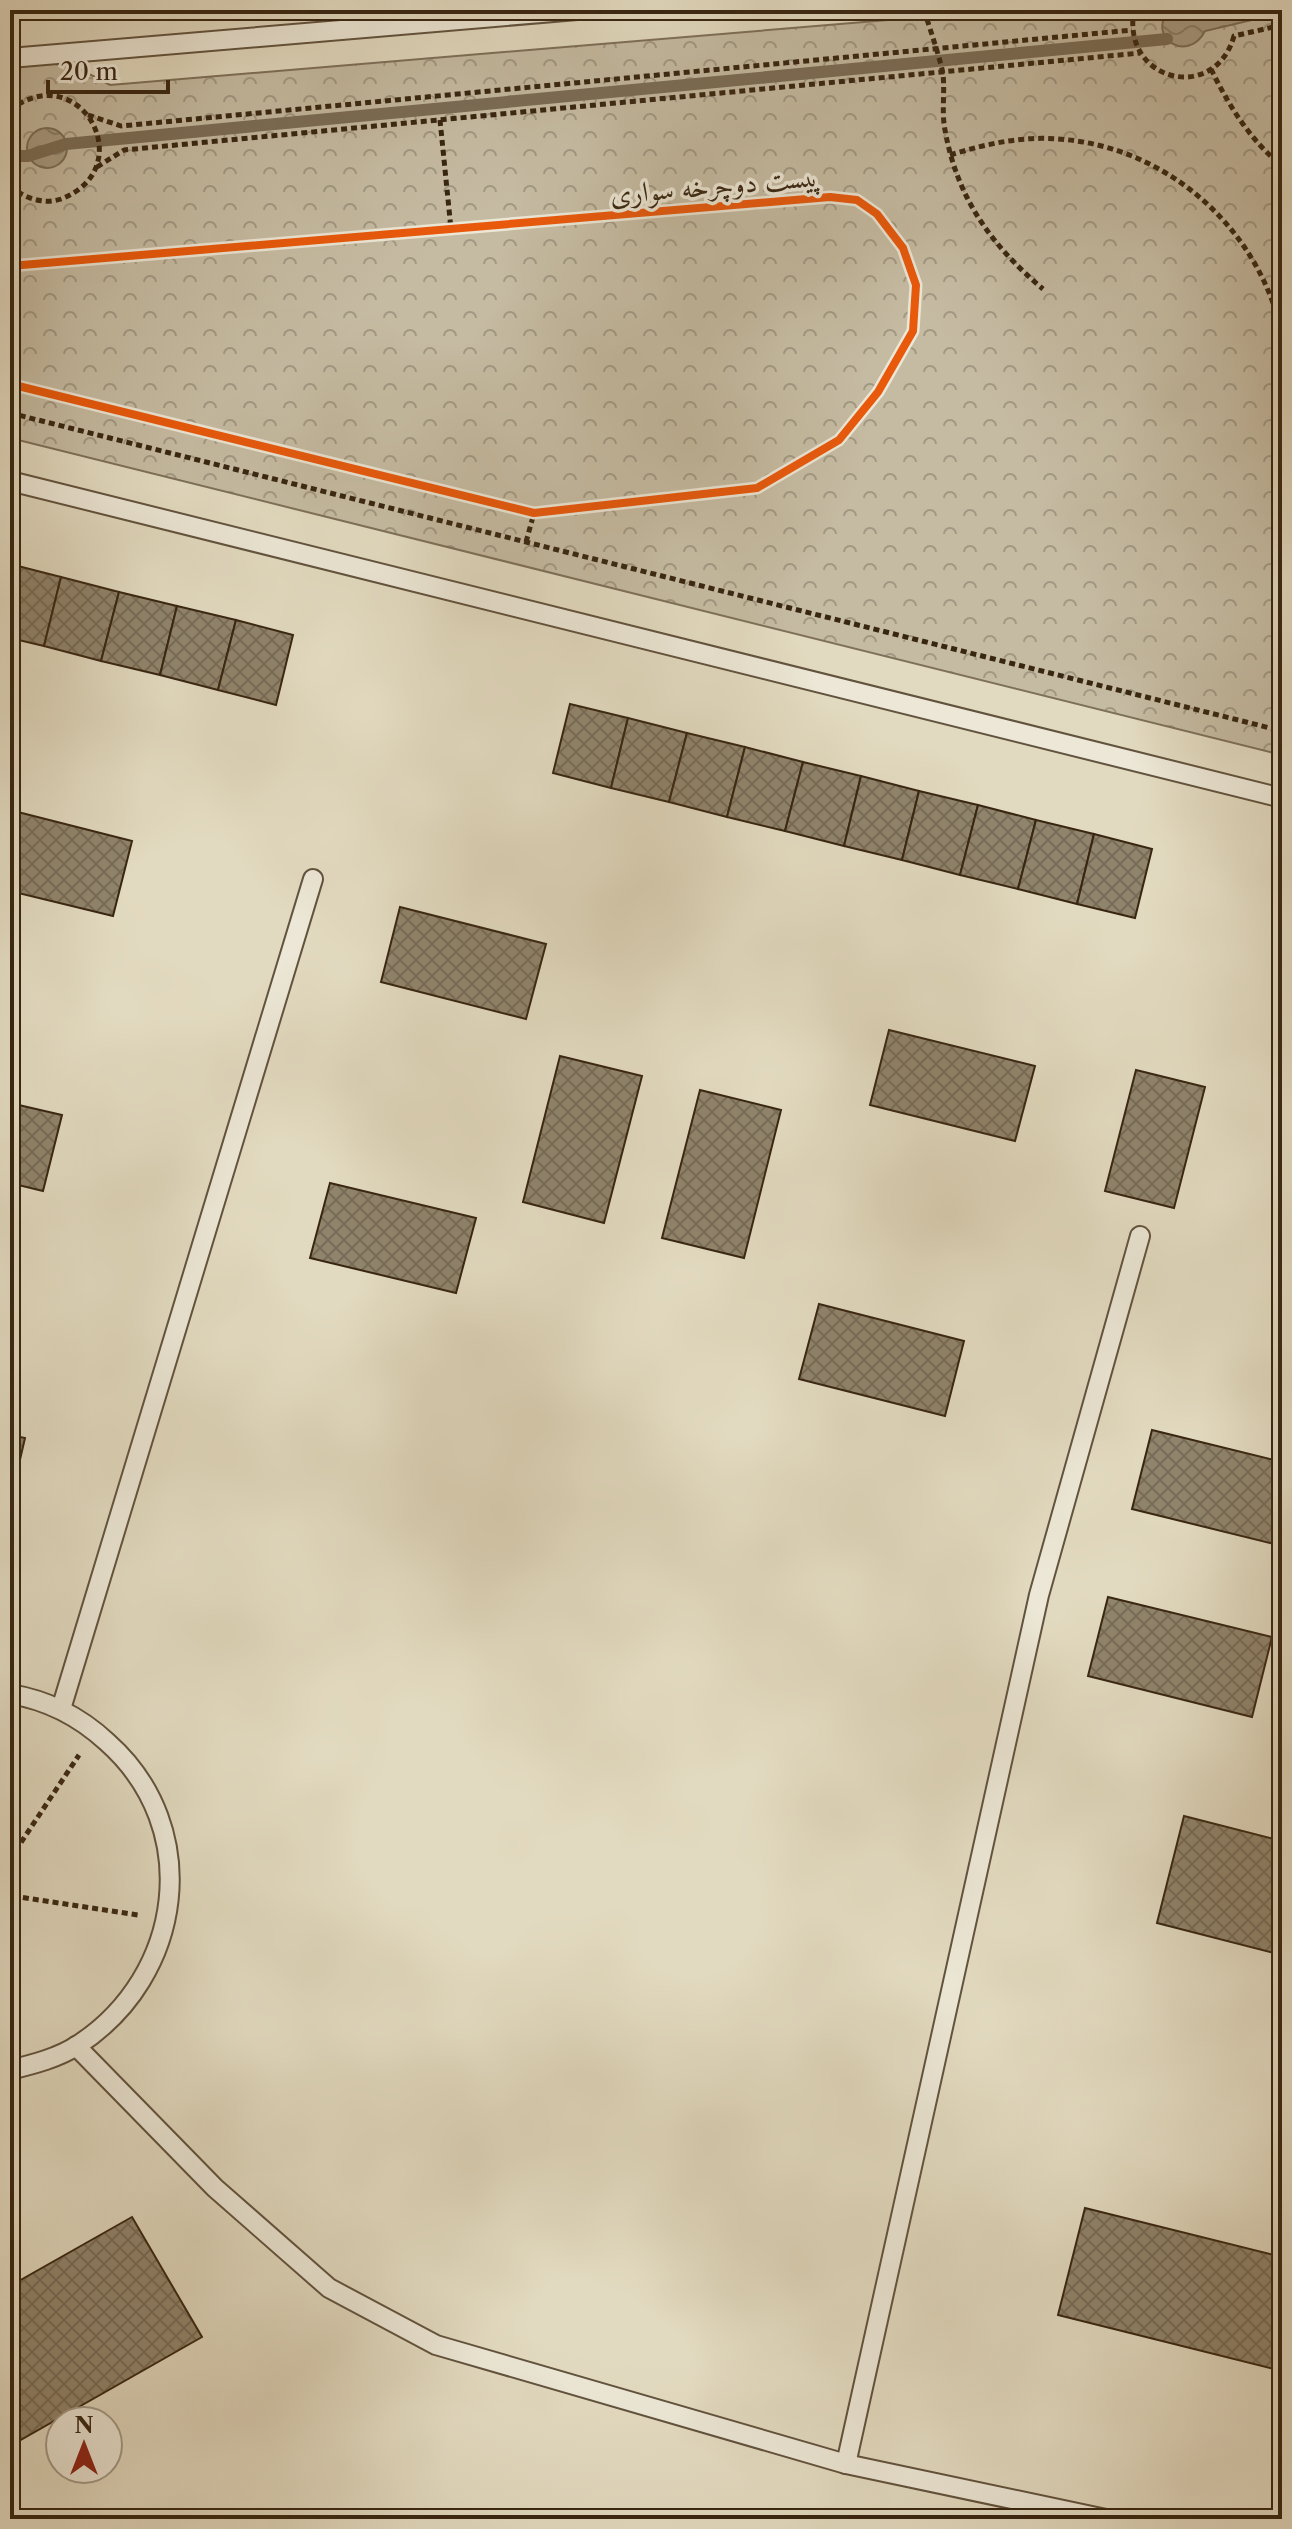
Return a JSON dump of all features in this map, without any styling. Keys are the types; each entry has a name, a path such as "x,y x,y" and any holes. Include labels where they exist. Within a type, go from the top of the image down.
{"lane":[{"path":"10,58 577,10"},
{"path":"10,481 1282,798"},
{"path":"61,1709 313,879"},
{"path":"846,2464 1039,1595 1140,1236"},
{"path":"10,1694 61,1709 95,1731 121,1754 143,1785 159,1818 168,1855 170,1892 166,1919 152,1965 132,1997 107,2024 76,2046 42,2062 10,2070"},
{"path":"76,2046 215,2188 329,2288 436,2345 846,2464 1106,2519"}],"path":[{"path":"924,10 943,72 943,114 950,155 966,196 994,243 1043,289"},
{"path":"1134,10 1132,30 1140,53 1154,68 1173,76 1192,76 1211,69 1229,51 1234,36 1282,25"},
{"path":"88,115 121,126 1132,30"},
{"path":"97,167 124,150 1140,53"},
{"path":"1211,69 1227,102 1248,132 1282,166"},
{"path":"10,110 21,101 38,95 57,95 74,102 88,115 97,131 100,149 97,167 87,183 73,194 55,201 37,200 19,194 10,186"},
{"path":"440,120 451,229"},
{"path":"950,155 986,144 1022,139 1059,139 1097,144 1166,172 1196,193 1223,218 1246,247 1264,279 1278,314 1282,335"},
{"path":"435,230 467,228"},
{"path":"10,413 1282,731"},
{"path":"1282,435 1282,449"},
{"path":"518,509 534,513 549,512"},
{"path":"526,542 534,513"},
{"path":"10,1859 95,1731"},
{"path":"68,1750 88,1765"},
{"path":"10,1881 11,1899 166,1919"},
{"path":"135,1922 138,1902"}],"green space":[{"path":"1008,10 1282,10 1282,755 10,438 10,72 34,61 76,67 110,85"}],"water":[{"path":"1169,10 1199,10 1204,18 1239,10 1282,10 1282,13 1205,31 1198,41 1189,46 1180,46 1166,38 1163,30 1163,20"},
{"path":"47,128 61,134 67,148 61,162 47,168 33,162 27,148 33,134"}],"building":[{"path":"10,564 61,577 44,646 10,638"},
{"path":"61,577 119,592 101,661 44,646"},
{"path":"119,592 177,606 160,675 101,661"},
{"path":"177,606 236,620 218,690 160,675"},
{"path":"236,620 293,635 276,705 218,690"},
{"path":"570,704 628,718 611,788 553,773"},
{"path":"628,718 687,733 669,802 611,788"},
{"path":"687,733 745,747 727,817 669,802"},
{"path":"745,747 803,762 785,831 727,817"},
{"path":"803,762 861,776 844,846 785,831"},
{"path":"861,776 919,791 902,860 844,846"},
{"path":"919,791 978,805 960,875 902,860"},
{"path":"978,805 1036,820 1018,889 960,875"},
{"path":"10,810 132,841 113,916 10,891"},
{"path":"1036,820 1094,834 1077,904 1018,889"},
{"path":"1094,834 1152,849 1135,918 1077,904"},
{"path":"400,907 546,944 526,1019 381,982"},
{"path":"889,1030 1035,1066 1015,1141 870,1105"},
{"path":"560,1056 642,1076 604,1223 523,1202"},
{"path":"1136,1070 1205,1087 1174,1208 1105,1191"},
{"path":"700,1090 781,1110 744,1258 662,1238"},
{"path":"10,1103 62,1115 43,1191 10,1183"},
{"path":"330,1183 476,1218 456,1293 310,1258"},
{"path":"819,1304 964,1341 945,1416 799,1379"},
{"path":"1152,1430 1282,1462 1282,1546 1132,1509"},
{"path":"10,1435 25,1438 10,1503"},
{"path":"1108,1597 1272,1637 1252,1717 1088,1676"},
{"path":"1184,1816 1282,1841 1282,1955 1157,1923"},
{"path":"1085,2208 1282,2257 1282,2371 1058,2315"},
{"path":"132,2217 202,2337 82,2405 44,2405 44,2427 10,2446 10,2286"}],"waterway":[{"path":"10,156 28,156 66,144 1167,39"}],"cycle path":[{"name":"پیست دوچرخه سواری","path":"10,266 830,197 857,200 877,214 903,248 916,285 913,331 878,392 839,440 757,488 534,513 10,384"}]}
